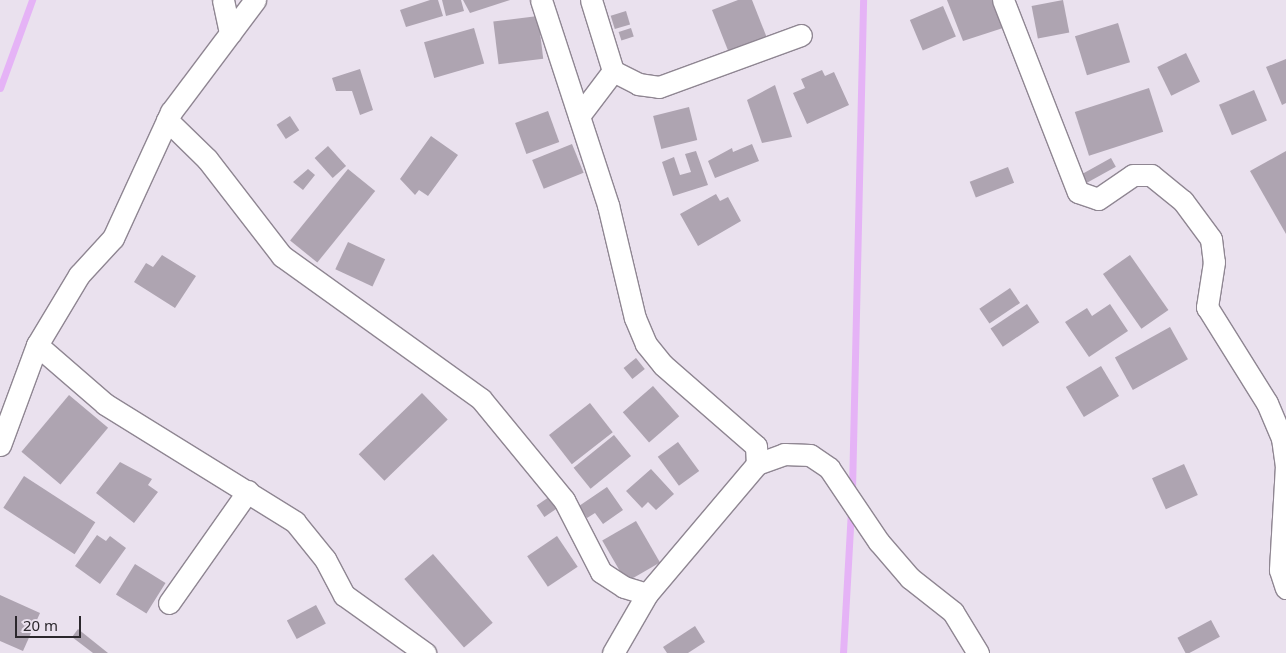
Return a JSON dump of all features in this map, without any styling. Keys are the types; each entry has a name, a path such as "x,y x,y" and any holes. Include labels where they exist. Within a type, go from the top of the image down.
{"street":[{"path":"222,0 230,33"},
{"path":"0,445 37,345 79,275 113,238 167,120 255,0"},
{"path":"541,0 579,116 646,344 663,365 748,436 756,446 757,464"},
{"path":"591,0 613,71 638,84 659,87 801,35"},
{"path":"1003,0 1078,192 1098,199 1134,175 1150,175 1183,201 1211,239 1214,262 1207,307 1277,402 1286,465 1280,570 1286,588"},
{"path":"579,116 613,71"},
{"path":"167,120 207,159 282,256 481,399 564,500 601,572 624,587 647,594"},
{"path":"37,345 104,404 248,491 295,522 325,559 344,595 426,653"},
{"path":"613,653 647,594 757,464 784,454 810,455 830,468 879,542 910,578 954,612 978,653"},
{"path":"169,603 248,491"}],"building":[{"path":"430,0 438,0 443,16 406,27 400,10"},
{"path":"442,0 461,0 464,11 446,16"},
{"path":"463,0 510,0 470,13"},
{"path":"738,0 752,0 767,38 729,53 712,10"},
{"path":"947,0 994,0 1003,28 963,41"},
{"path":"1063,0 1069,32 1038,38 1032,6"},
{"path":"943,6 956,36 923,50 910,20"},
{"path":"626,11 630,24 615,29 611,16"},
{"path":"538,16 543,59 499,64 493,21"},
{"path":"1118,23 1130,62 1087,75 1075,36"},
{"path":"474,28 484,64 434,78 424,42"},
{"path":"631,28 634,37 621,41 619,32"},
{"path":"1186,53 1200,82 1171,96 1157,67"},
{"path":"1286,59 1286,103 1282,105 1266,67"},
{"path":"360,69 373,110 360,115 352,91 336,91 332,78"},
{"path":"822,70 825,76 834,72 849,105 807,124 793,93 805,88 801,79"},
{"path":"775,85 792,137 762,143 747,100"},
{"path":"1149,88 1163,132 1089,156 1075,112"},
{"path":"1254,90 1267,120 1232,135 1219,105"},
{"path":"689,107 697,140 661,149 653,116"},
{"path":"548,111 559,142 526,154 515,123"},
{"path":"290,116 299,130 286,139 277,125"},
{"path":"431,136 458,155 428,196 419,190 415,195 400,179"},
{"path":"572,144 584,173 544,189 532,160"},
{"path":"752,144 759,161 715,178 708,161 732,148 733,152"},
{"path":"328,146 346,166 333,178 315,158"},
{"path":"696,151 708,185 673,196 662,162 674,157 680,175 691,172 685,154"},
{"path":"1286,151 1286,234 1250,171"},
{"path":"1111,158 1116,167 1086,183 1081,174"},
{"path":"1008,167 1014,183 976,198 970,182"},
{"path":"308,169 315,175 303,190 293,182"},
{"path":"348,169 375,191 317,263 290,240"},
{"path":"716,194 720,201 728,197 741,221 698,246 680,214"},
{"path":"348,242 385,259 372,287 335,269"},
{"path":"162,255 196,276 175,308 134,282 146,263 153,267"},
{"path":"1130,255 1168,310 1141,329 1103,274"},
{"path":"1010,288 1020,303 989,324 979,309"},
{"path":"1027,304 1039,322 1003,347 991,329"},
{"path":"1110,304 1128,331 1089,357 1065,322 1087,308 1092,316"},
{"path":"1170,327 1188,359 1133,390 1115,358"},
{"path":"636,358 645,369 632,379 624,368"},
{"path":"1101,366 1119,396 1084,417 1066,387"},
{"path":"653,386 679,416 649,442 623,412"},
{"path":"422,393 448,420 384,481 359,454"},
{"path":"69,395 108,428 61,484 21,452"},
{"path":"590,403 613,432 572,464 549,435"},
{"path":"614,435 631,456 591,489 574,468"},
{"path":"678,442 699,471 679,486 658,457"},
{"path":"120,462 152,479 148,485 158,492 134,523 96,493"},
{"path":"1184,464 1198,495 1166,509 1152,478"},
{"path":"651,469 674,494 656,510 648,502 642,508 626,491"},
{"path":"24,476 95,522 75,554 3,508"},
{"path":"607,487 623,510 603,524 595,513 587,518 579,506"},
{"path":"549,497 557,509 544,517 537,505"},
{"path":"636,521 660,563 626,582 602,540"},
{"path":"97,535 106,541 110,536 126,548 100,584 75,566"},
{"path":"557,536 578,567 548,587 527,556"},
{"path":"433,554 493,623 464,648 404,579"},
{"path":"135,564 166,583 146,614 116,595"},
{"path":"0,595 40,613 23,651 0,641"},
{"path":"316,605 326,624 297,639 287,620"},
{"path":"1211,620 1220,637 1189,653 1186,653 1177,638"},
{"path":"695,626 705,642 688,653 667,653 663,647"},
{"path":"78,629 108,653 93,653 72,637"}],"waterway":[{"path":"0,88 32,0"},
{"path":"852,490 863,0"},
{"path":"843,653 851,511"}]}
